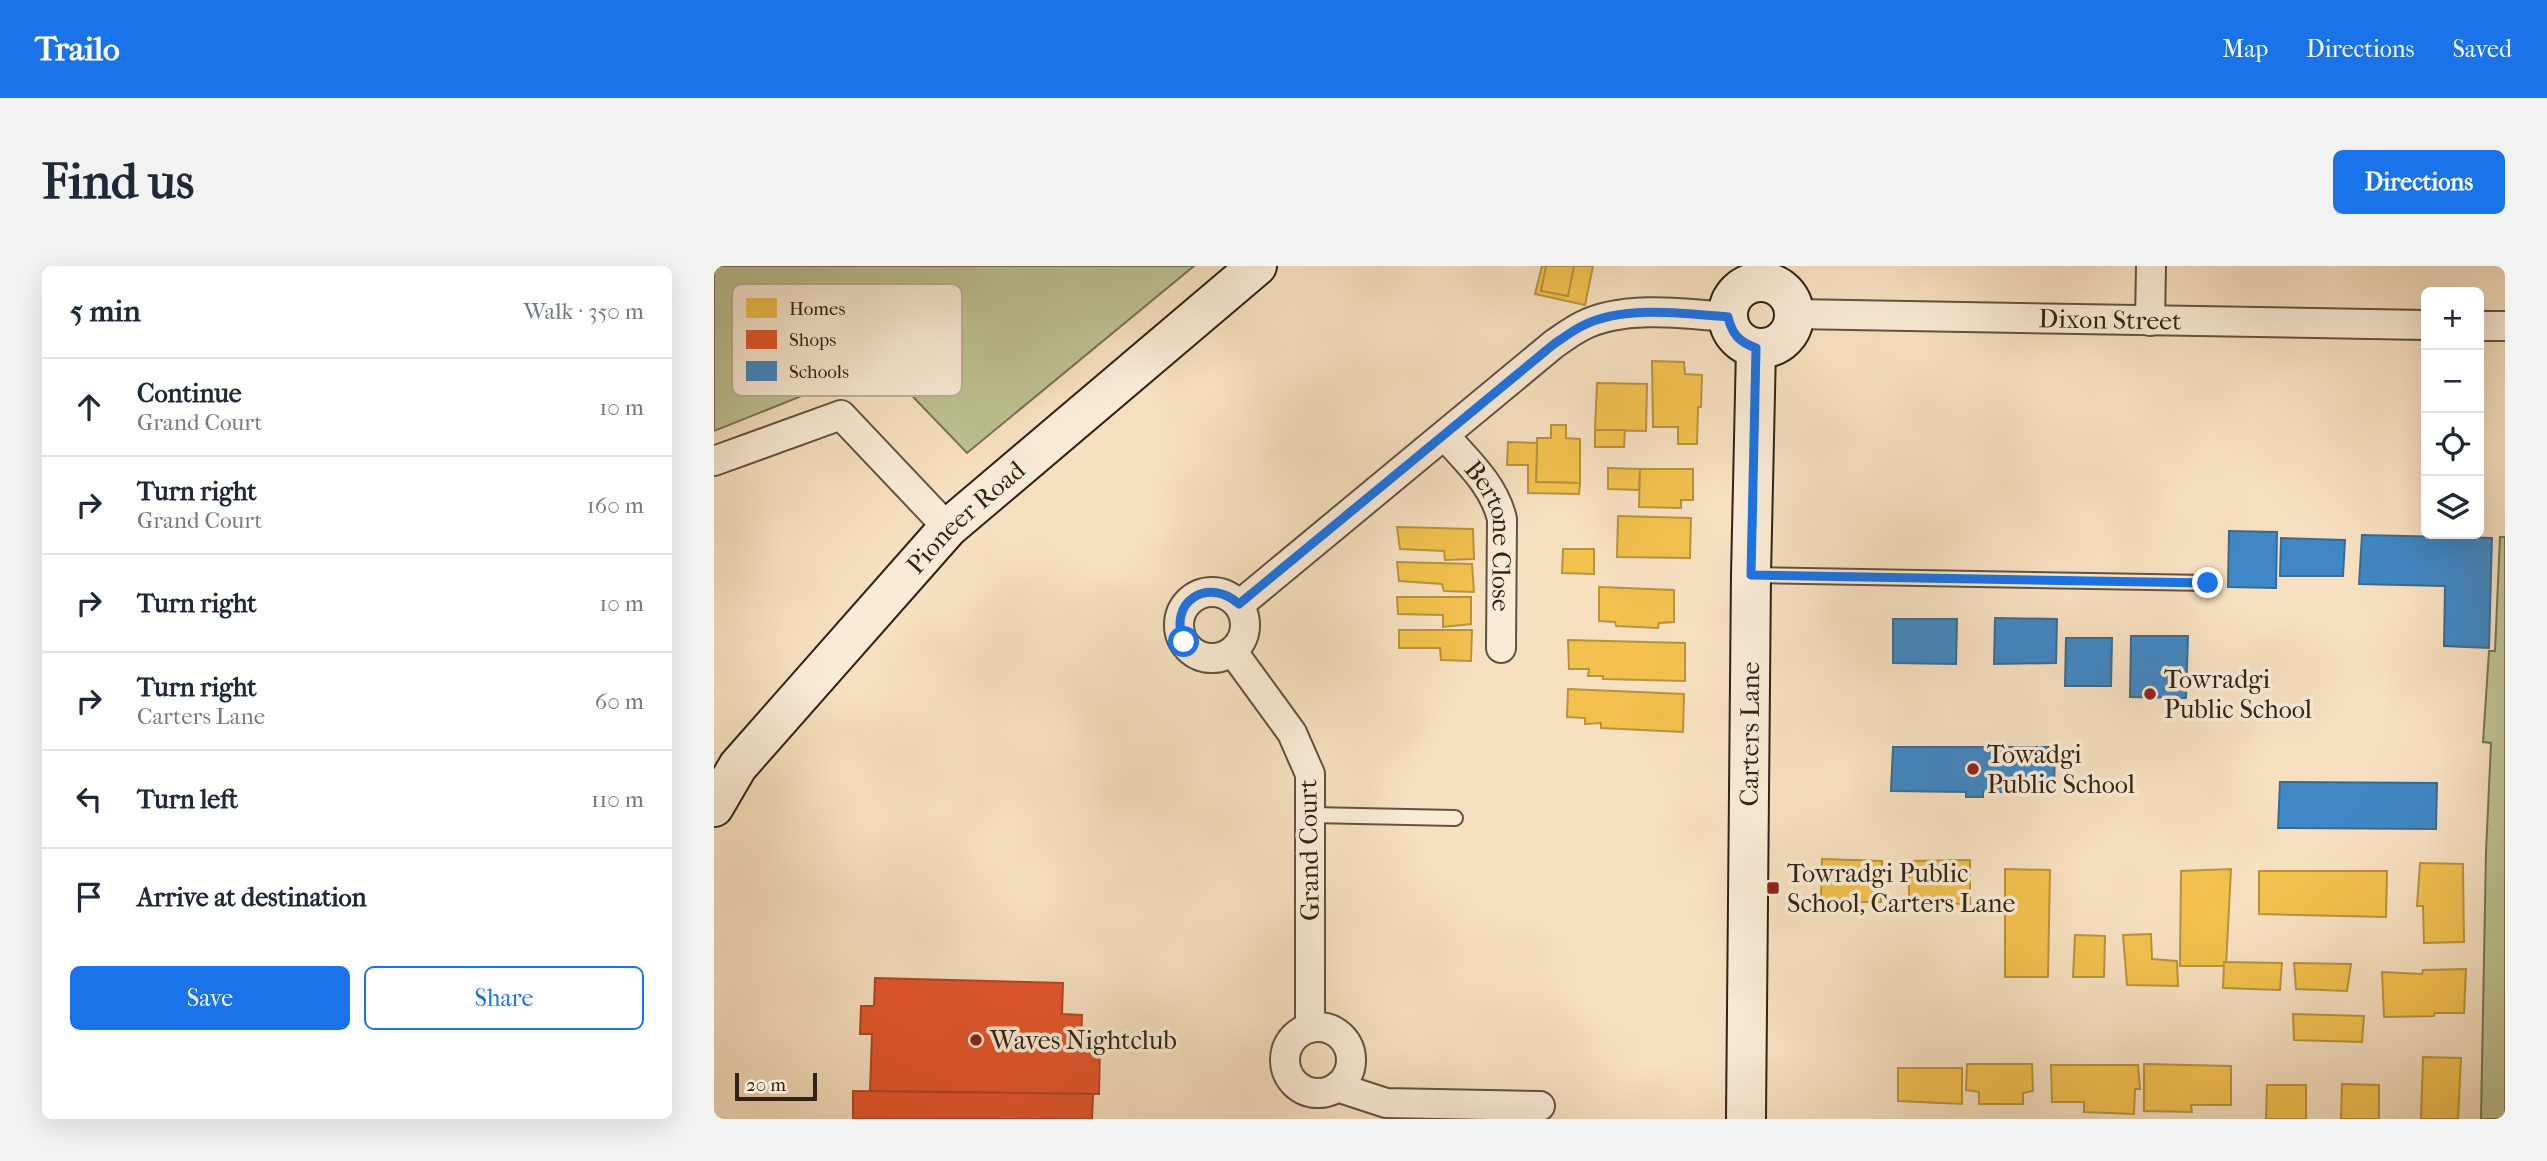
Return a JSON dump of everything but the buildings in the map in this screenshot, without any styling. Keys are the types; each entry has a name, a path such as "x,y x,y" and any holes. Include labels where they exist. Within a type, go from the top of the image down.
{"main road":[{"name":"Pioneer Road","path":"714,807 738,766 948,528 1257,266"},
{"path":"1760,274 1788,295 1795,314 1794,324 1783,340 1765,348 1745,344 1736,337 1728,317 1734,297 1760,274"},
{"name":"Carters Lane","path":"1746,1119 1756,348"}],"street":[{"path":"2150,321 2151,266"},
{"path":"1239,604 1554,344 1582,326 1608,317 1636,314 1728,317"},
{"name":"Dixon Street","path":"1795,314 2421,325"},
{"path":"2484,326 2505,326"},
{"path":"714,461 841,415 948,528"},
{"name":"Bertone Close","path":"1445,436 1491,490 1502,519 1502,648"},
{"path":"1220,592 1239,604 1246,624 1245,635 1233,652 1223,657 1200,656 1184,642 1179,632 1182,610 1198,594 1220,592"},
{"name":"Grand Court","path":"1233,652 1292,733 1310,774 1310,1028"},
{"path":"1321,1027 1332,1030 1348,1046 1350,1068 1337,1087 1317,1093 1298,1087 1286,1069 1284,1059 1287,1049 1300,1032 1321,1027"},
{"path":"1337,1087 1386,1103 1540,1106"}],"lane":[{"path":"1751,575 2208,583"},
{"path":"1311,815 1455,818"}],"green space":[{"path":"714,266 1194,266 967,453 912,396 962,396 962,284 732,284 732,396 802,396 714,431"},
{"path":"2500,537 2505,537 2505,1119 2481,1119 2486,852 2491,743 2483,742 2489,651 2495,651"}],"place":[{"name":"Towradgi Public School","path":"2150,694"},
{"name":"Towadgi Public School","path":"1973,769"},
{"name":"Towradgi Public School, Carters Lane","path":"1773,888"},
{"name":"Waves Nightclub","path":"976,1040"}],"route":[{"path":"1184,642 1179,632 1182,610 1198,594 1220,592 1239,604 1554,344 1582,326 1608,317 1636,314 1728,317 1736,337 1756,348 1751,575 2208,583"}]}
